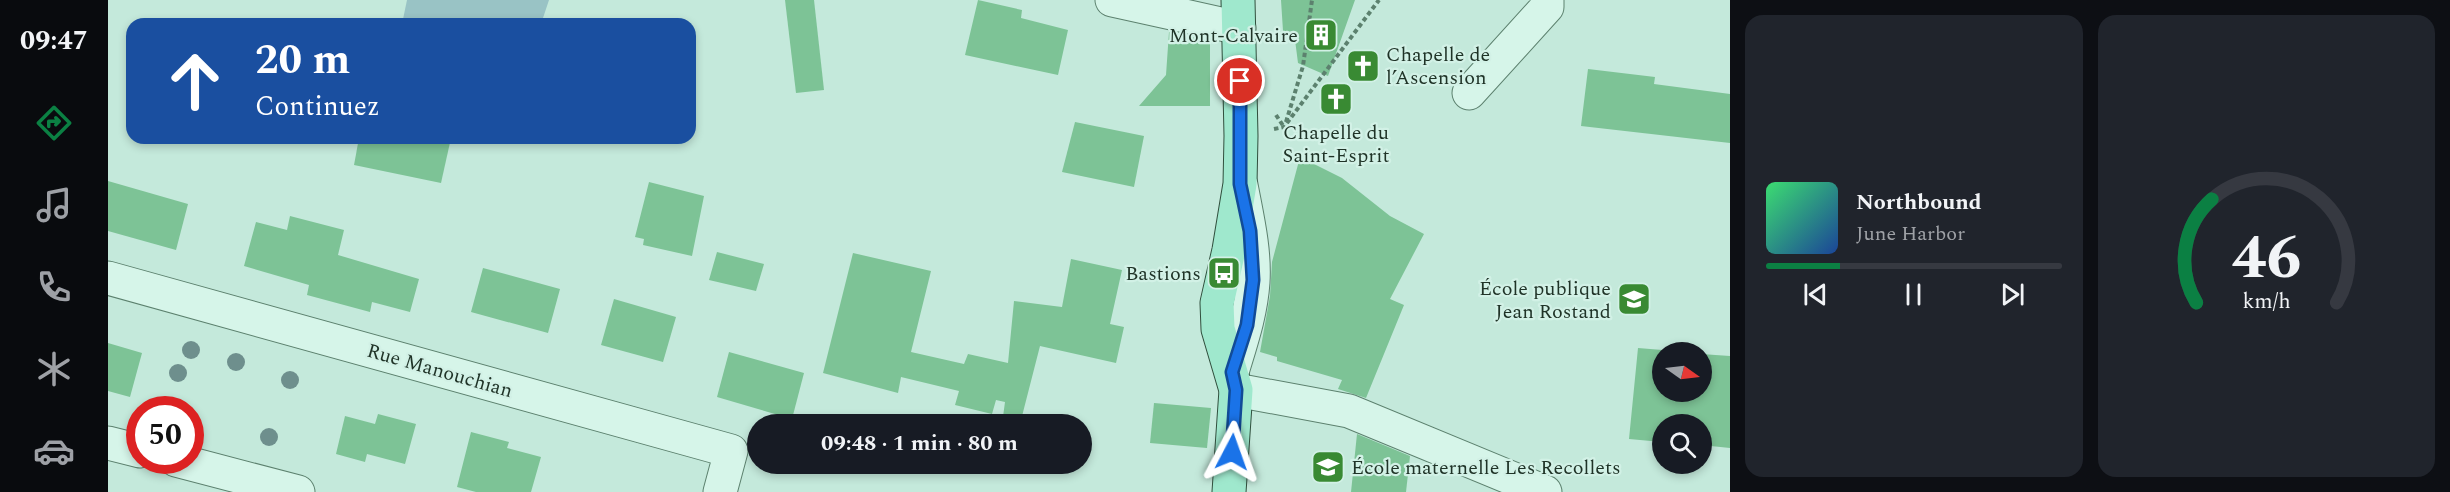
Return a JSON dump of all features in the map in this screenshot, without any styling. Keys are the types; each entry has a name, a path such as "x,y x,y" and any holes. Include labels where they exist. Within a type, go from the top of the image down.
{"main road":[{"path":"1229,492 1234,381 1218,330 1217,303 1240,184 1238,14"}],"street":[{"path":"1112,0 1238,14"},
{"path":"1469,93 1547,7 1547,0"},
{"name":"Rue Manouchian","path":"108,278 731,451 720,492"},
{"path":"1234,381 1349,411 1545,492"},
{"path":"108,443 126,448"},
{"path":"204,467 298,492"}],"path":[{"path":"1312,0 1307,22 1303,66 1284,127 1379,0"}],"shaded area":[{"path":"407,0 549,0 543,18 403,18"}],"building":[{"path":"785,0 814,0 824,90 796,93"},
{"path":"978,0 1022,10 1021,18 1068,30 1058,75 965,55"},
{"name":"Mont-Calvaire","path":"1281,0 1355,0 1328,76 1298,63 1294,32 1283,31"},
{"path":"1169,32 1210,41 1210,106 1139,106 1166,75"},
{"path":"1588,69 1655,77 1654,84 1730,94 1730,143 1581,126"},
{"path":"1075,122 1144,136 1134,187 1062,172"},
{"path":"358,144 450,144 441,183 354,165"},
{"path":"1300,157 1342,178 1390,216 1424,234 1390,299 1404,305 1366,398 1338,389 1342,380 1277,361 1277,357 1260,352 1270,296 1272,262"},
{"path":"108,181 188,204 176,250 108,231"},
{"path":"649,182 704,196 692,256 643,245 644,239 635,237"},
{"path":"290,216 344,230 338,255 419,279 410,312 372,302 370,312 307,295 309,285 244,266 256,222 287,230"},
{"path":"717,252 764,264 756,291 709,280"},
{"path":"853,253 931,271 911,352 964,364 968,354 1008,363 1014,301 1062,307 1071,259 1122,270 1110,324 1124,327 1116,363 1040,346 1023,414 1003,414 1005,402 996,400 992,414 955,405 959,391 901,377 898,393 823,373"},
{"path":"483,268 560,289 548,333 471,312"},
{"path":"614,299 676,317 663,362 601,345"},
{"path":"108,343 142,353 130,396 108,391"},
{"path":"1638,348 1652,349 1652,402 1712,402 1712,355 1730,356 1730,448 1712,446 1712,414 1652,414 1652,441 1629,439"},
{"path":"729,352 804,373 793,414 775,414 717,397"},
{"path":"1154,403 1211,408 1207,448 1150,443"},
{"path":"378,414 416,424 405,464 367,454 365,462 336,454 345,416 375,424"},
{"path":"471,432 509,442 507,448 541,457 531,492 476,492 457,487"},
{"path":"1357,434 1410,456 1406,492 1351,492"}],"place":[{"name":"Mont-Calvaire","path":"1321,35"},
{"name":"Chapelle de l’Ascension","path":"1363,66"},
{"name":"Chapelle du Saint-Esprit","path":"1336,99"},
{"name":"Bastions","path":"1224,273"},
{"name":"École publique Jean Rostand","path":"1634,299"},
{"name":"École maternelle Les Recollets","path":"1328,467"}],"route":[{"path":"1232,452 1236,390 1232,372 1247,325 1253,280 1250,231 1240,184 1242,136 1240,81"}]}
